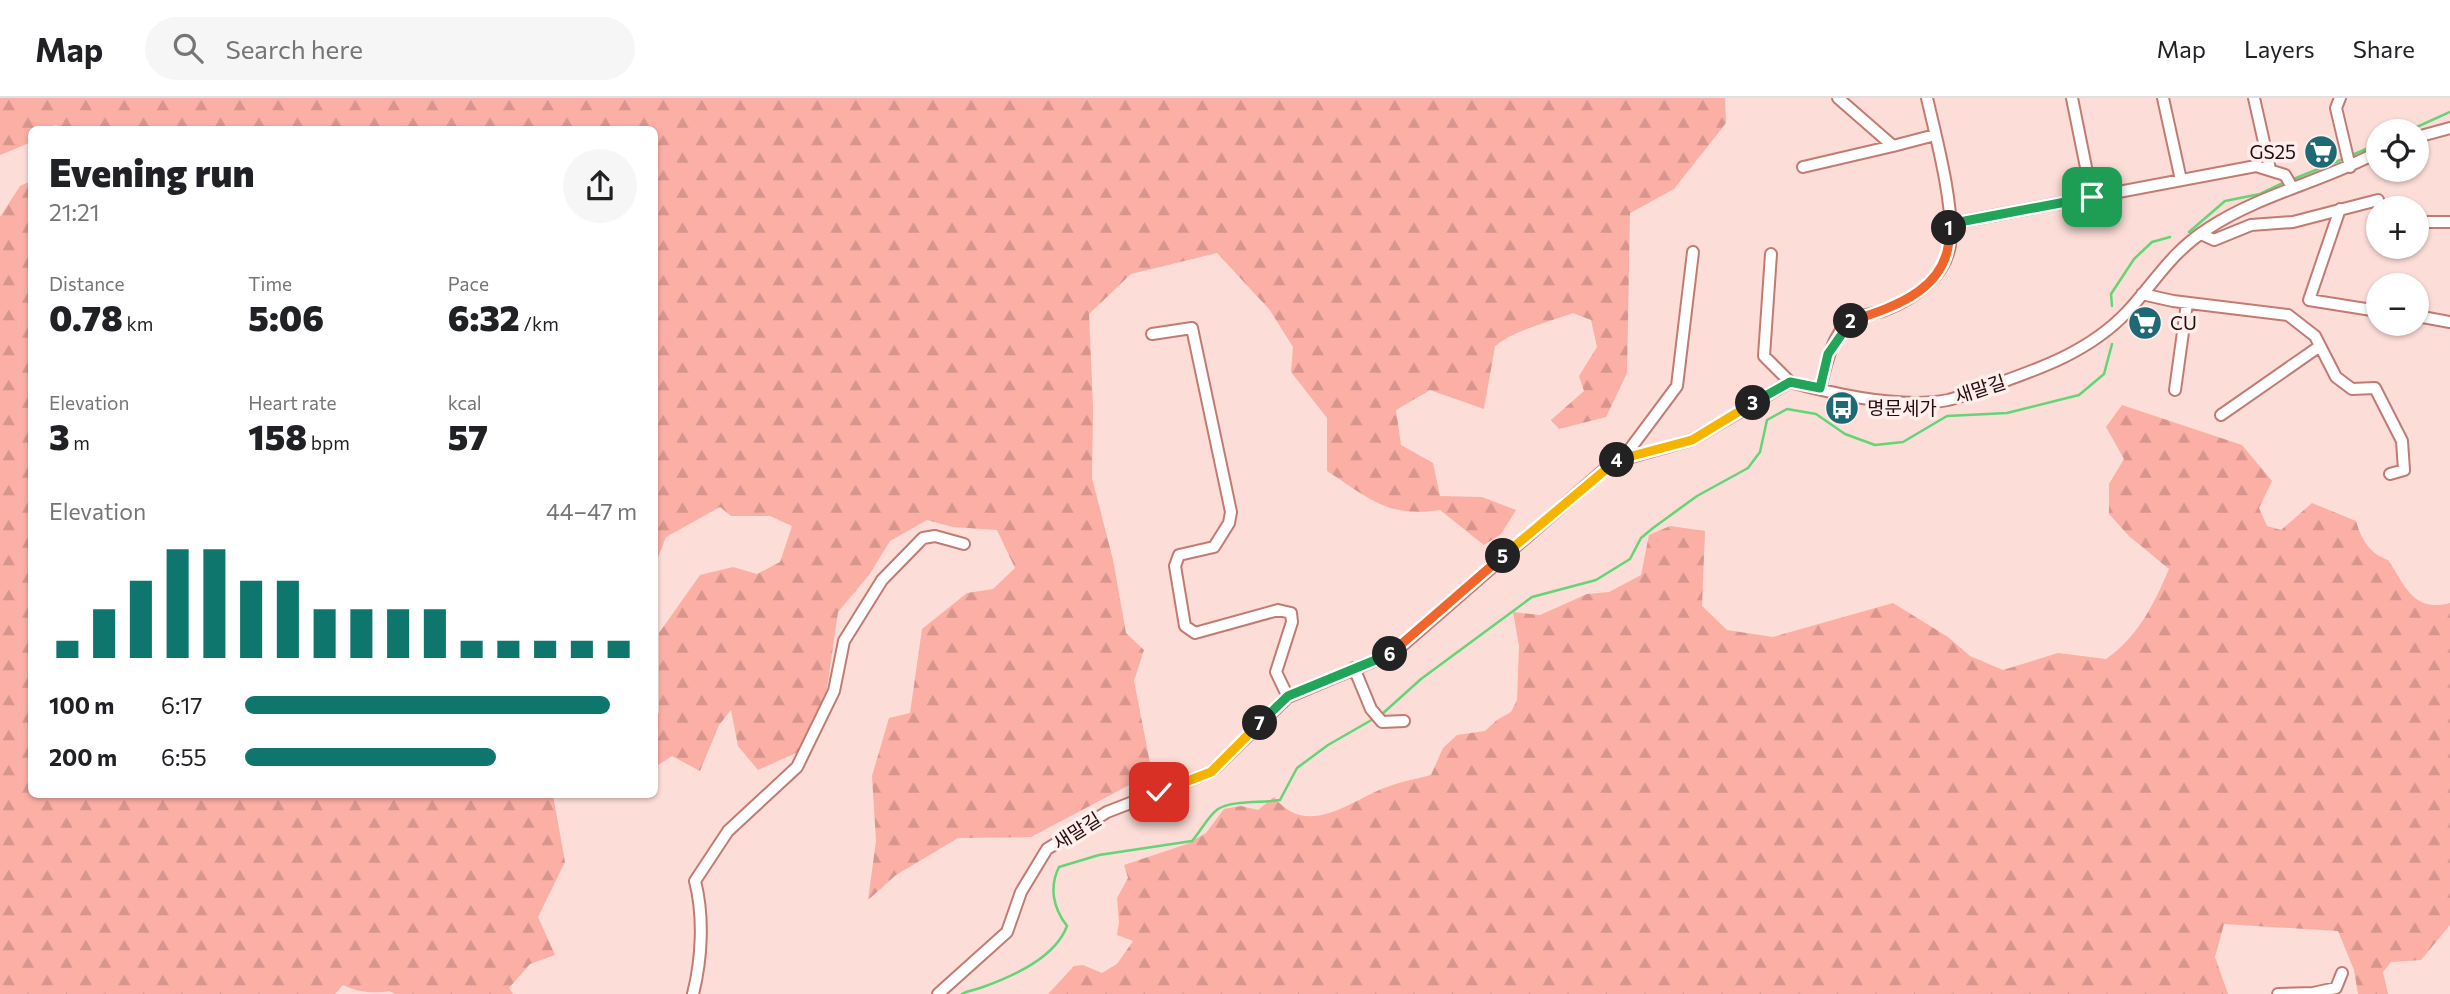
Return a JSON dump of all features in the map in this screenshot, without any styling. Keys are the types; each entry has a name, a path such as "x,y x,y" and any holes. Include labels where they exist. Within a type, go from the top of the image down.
{"street":[{"path":"1838,98 1894,146"},
{"path":"1820,388 1828,354 1850,321 1888,309 1919,291 1944,267 1950,244 1949,224 1927,98"},
{"path":"2073,98 2092,197"},
{"path":"2163,98 2180,180"},
{"path":"2254,98 2270,169"},
{"path":"2340,98 2336,107 2350,167"},
{"path":"2429,134 2450,128"},
{"path":"1803,167 1935,135"},
{"name":"새말길","path":"938,994 1007,932 1021,892 1047,849 1107,812 1211,772 1288,696 1395,652 1481,574 1613,462 1692,440 1790,382 1902,401 1947,400 2043,368 2093,342 2127,312 2166,262 2201,234 2292,186 2350,167 2366,158"},
{"path":"1949,224 2256,166 2285,176 2292,186"},
{"path":"2201,234 2214,240 2251,225 2293,222 2366,203"},
{"path":"2340,209 2309,300 2366,309"},
{"path":"2429,222 2450,222"},
{"path":"1624,457 1677,386 1693,252"},
{"path":"1771,254 1764,356 1790,382"},
{"path":"2142,293 2187,303 2288,315 2315,336 2336,377 2352,389 2375,387 2402,440 2404,470 2390,474"},
{"path":"2175,390 2187,303"},
{"path":"2429,318 2450,321"},
{"path":"1152,334 1192,328 1231,512 1229,523 1214,547 1179,555 1175,566 1185,626 1195,633 1278,610 1291,613 1292,622 1276,672 1288,696"},
{"path":"2221,415 2320,346"},
{"path":"693,994 698,978 701,906 695,881 728,831 797,767 834,691 844,641 882,580 923,538 935,536 964,544"},
{"path":"1354,668 1373,711 1382,722 1404,721"},
{"path":"2278,994 2313,993 2336,988 2342,973"}],"green space":[{"path":"0,98 1725,98 1726,123 1674,189 1630,213 1627,373 1606,417 1559,429 1551,420 1584,391 1579,376 1597,347 1591,320 1573,313 1522,331 1495,346 1484,409 1430,390 1396,410 1401,445 1433,463 1440,496 1482,497 1516,510 1501,534 1484,545 1440,510 1406,511 1379,504 1327,471 1327,418 1291,372 1293,347 1269,309 1217,253 1131,274 1089,314 1093,407 1092,478 1113,560 1126,633 1144,650 1134,681 1152,773 1031,837 958,838 896,875 868,900 876,841 872,776 889,718 910,713 922,629 967,593 993,589 1015,568 997,530 953,527 927,520 890,541 869,575 838,612 825,702 798,752 758,770 738,746 731,710 719,725 700,771 672,756 658,765 659,633 700,575 733,567 757,574 780,562 792,526 770,516 731,516 720,507 666,537 658,557 658,126 28,126 28,143 0,155"},
{"path":"28,182 28,798 554,798 565,862 538,917 555,955 530,964 509,988 513,994 395,994 389,991 360,991 343,985 335,994 0,994 0,217 20,186"},
{"path":"2122,405 2242,445 2272,481 2259,508 2267,526 2281,530 2312,503 2356,521 2367,545 2388,560 2412,595 2427,604 2450,603 2450,925 2421,960 2391,962 2383,972 2388,994 2358,994 2354,970 2338,931 2224,924 2215,957 2228,994 1048,994 1074,966 1083,965 1102,973 1117,964 1133,941 1117,935 1117,898 1128,878 1124,865 1187,844 1206,833 1224,809 1241,806 1258,810 1274,797 1287,809 1300,815 1328,814 1390,786 1431,775 1443,748 1457,735 1485,731 1511,712 1517,700 1519,646 1513,612 1540,615 1587,594 1609,592 1641,575 1649,535 1670,526 1705,531 1702,606 1727,630 1773,637 1893,603 1948,637 1970,656 2003,670 2058,653 2106,659 2136,630 2151,607 2169,569 2129,536 2109,514 2109,484 2124,459 2106,427"}],"waterway":[{"path":"2429,122 2450,112"},
{"path":"2352,155 2366,149"},
{"path":"2291,180 2343,159"},
{"path":"2189,232 2225,201 2260,194 2285,182"},
{"path":"2112,306 2111,294 2134,259 2152,242 2170,237"},
{"path":"1381,715 1421,679 1532,597 1596,580 1630,559 1641,538 1653,528 1697,496 1748,468 1760,452 1767,420 1787,409 1816,414 1845,434 1875,445 1903,442 1947,416 2007,413 2079,395 2104,374 2112,344"},
{"path":"962,994 1007,977 1032,964 1061,937 1067,926 1058,912 1053,890 1059,867 1099,855 1192,841 1211,816 1224,806 1280,800 1297,768 1328,745 1375,718"}],"place":[{"name":"GS25","path":"2321,152"},
{"name":"CU","path":"2145,323"},
{"name":"명문세가","path":"1842,408"}],"route":[{"path":"1159,792 1211,772 1288,696 1395,652 1481,574 1613,462 1692,440 1790,382 1820,388 1828,354 1850,321 1888,309 1919,291 1944,267 1950,244 1949,224 2092,197"}]}
